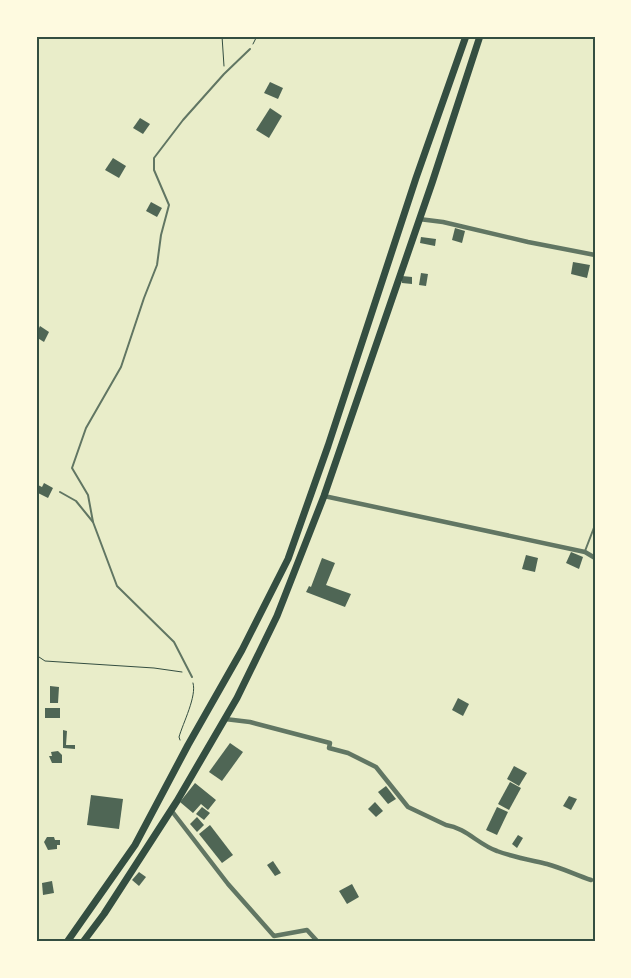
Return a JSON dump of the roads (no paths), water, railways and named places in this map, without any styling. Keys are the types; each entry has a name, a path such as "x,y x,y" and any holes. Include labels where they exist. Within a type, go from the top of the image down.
{"highway":[{"path":"67,942 135,845 242,650 288,558 332,436 416,178 466,36"},
{"path":"83,942 104,914 171,810 237,698 277,616 324,496 480,36"}],"street":[{"path":"419,219 443,222 528,242 595,255"},
{"path":"324,496 585,552 595,558"},
{"path":"225,719 250,722 330,743 329,748 348,753 376,767 408,807 466,832 496,851 548,865 591,880"},
{"path":"171,810 228,884 274,936 307,930 318,942"}],"lane":[{"path":"192,677 174,642 117,586 93,522 88,495 72,468 86,428 121,367 157,265 161,235 169,206 154,170 154,158 183,120 224,74 250,49"},
{"path":"60,492 76,502 93,522"},
{"path":"585,552 595,525"}]}
